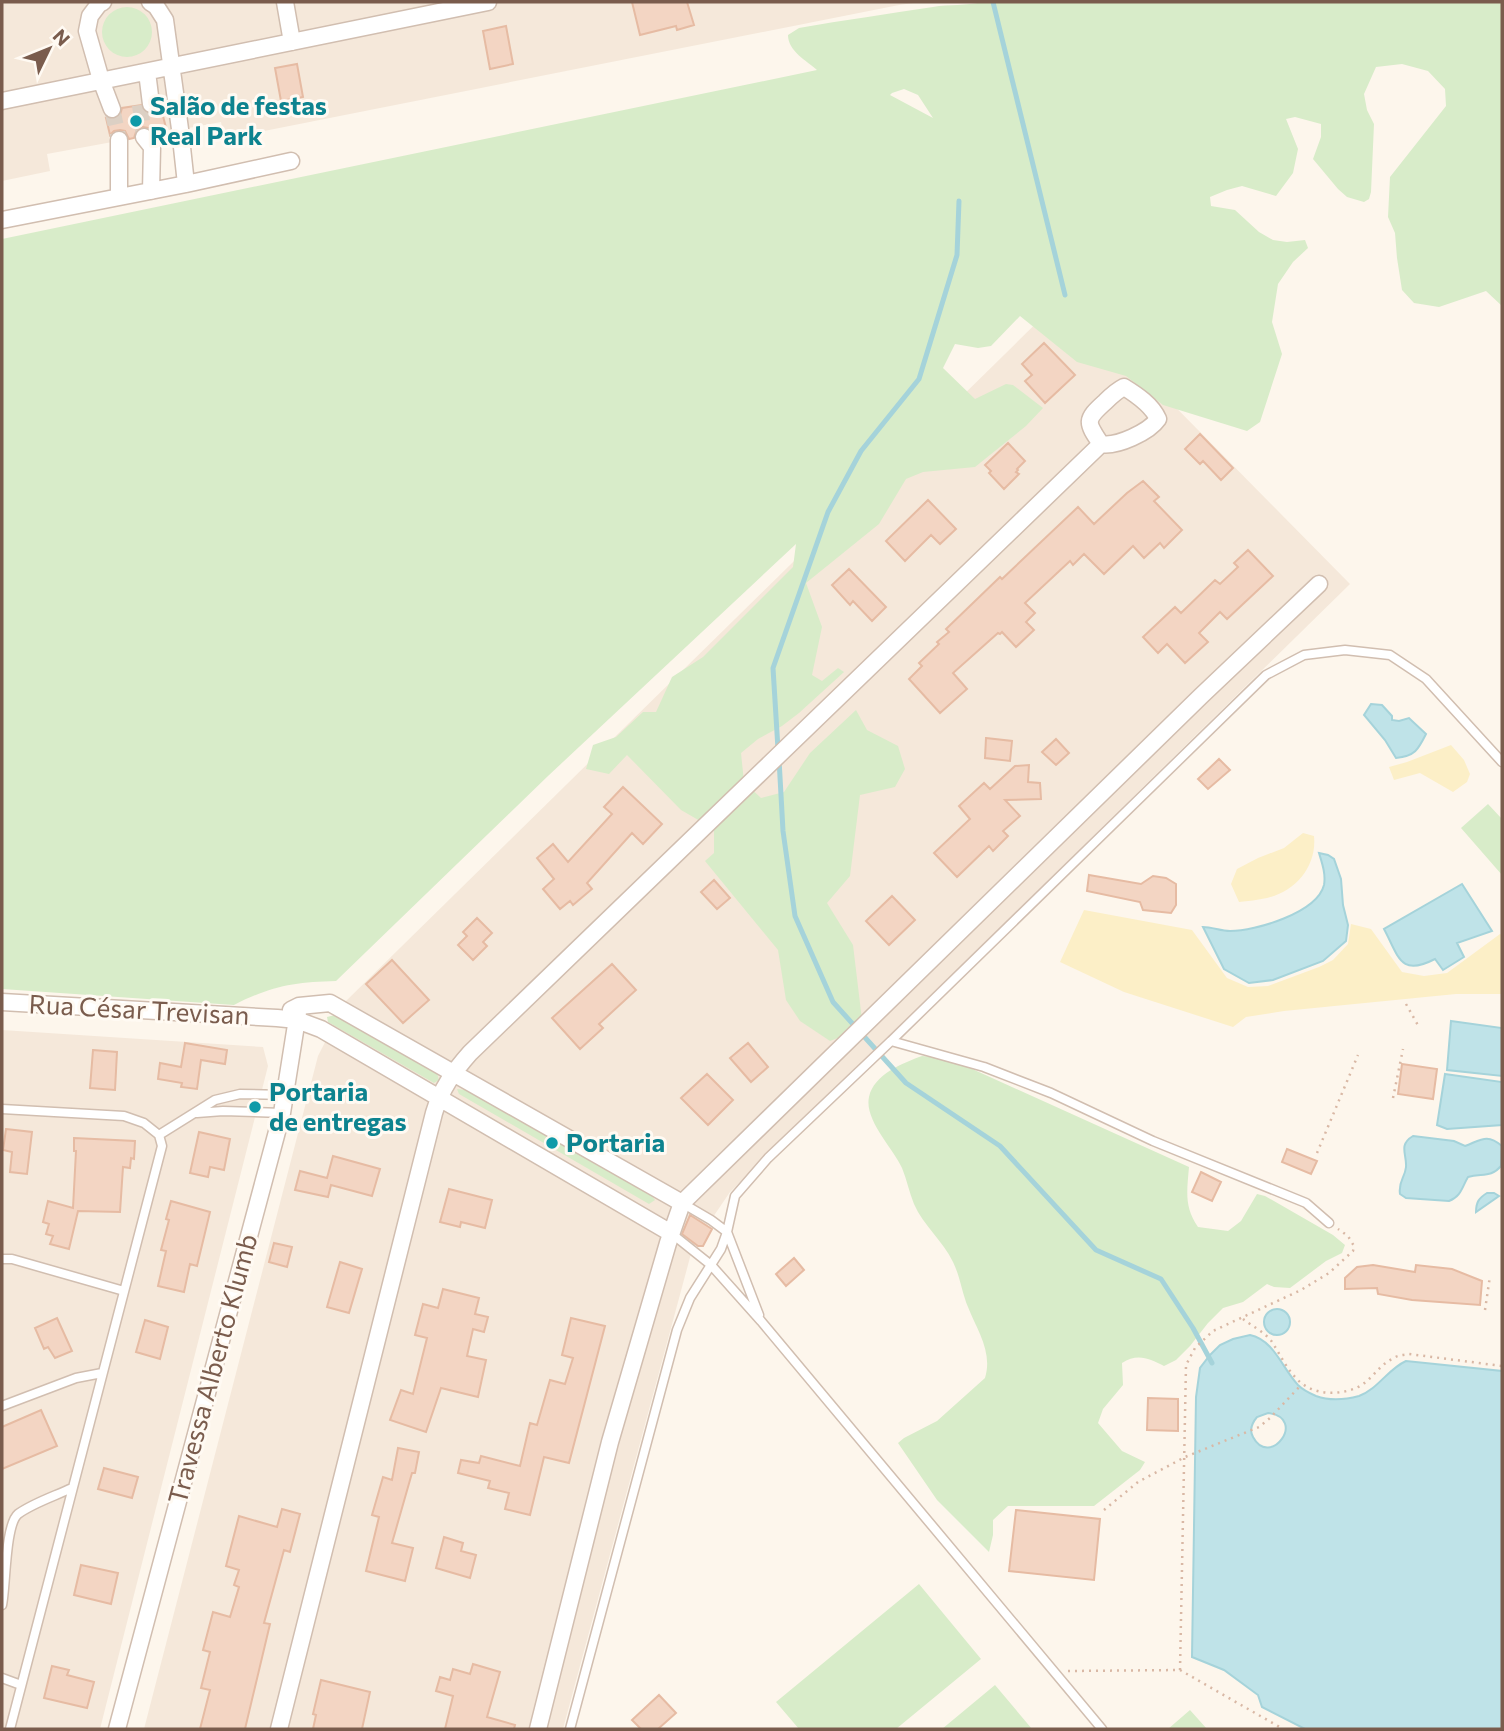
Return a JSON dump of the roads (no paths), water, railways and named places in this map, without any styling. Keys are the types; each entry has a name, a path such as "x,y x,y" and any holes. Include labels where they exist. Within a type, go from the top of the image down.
{"street":[{"path":"103,2 90,16 87,31 100,80 112,109"},
{"path":"150,2 165,20 186,184"},
{"path":"285,2 292,42"},
{"path":"2,101 292,42 447,6 488,2"},
{"path":"143,72 146,104"},
{"path":"118,197 119,140"},
{"path":"150,140 150,191"},
{"path":"2,220 291,161"},
{"path":"279,1729 439,1097 453,1073 470,1053 1101,444"},
{"path":"538,1729 610,1442 681,1203 1319,584"},
{"name":"Rua César Trevisan","path":"2,1002 277,1018 298,1013"},
{"path":"298,1013 330,1003 681,1203"},
{"path":"298,1013 671,1233"},
{"name":"Travessa Alberto Klumb","path":"117,1729 282,1113 298,1013"}],"lane":[{"path":"570,1729 677,1330 690,1298 721,1249 735,1196 768,1158 1266,675 1304,656 1345,650 1390,655 1426,679 1502,762"},
{"path":"891,1041 984,1067 1051,1093 1153,1141 1306,1203 1329,1223"},
{"path":"159,1135 215,1100 240,1094 285,1095"},
{"path":"2,1109 124,1116 144,1123 159,1135 162,1146 10,1729"},
{"path":"194,1113 282,1113"},
{"path":"681,1203 727,1232 761,1321"},
{"path":"671,1233 712,1265 761,1321 1102,1729"},
{"path":"2,1259 12,1259 124,1291"},
{"path":"2,1406 76,1378 103,1373"},
{"path":"2,1605 10,1532 15,1516 72,1488"},
{"path":"2,1678 21,1685"}],"water":[{"path":"1371,704 1382,705 1392,716 1392,720 1409,718 1426,734 1415,751 1408,756 1396,758 1364,715"},
{"path":"1319,853 1334,859 1341,879 1348,925 1346,941 1323,961 1273,980 1249,983 1224,969 1203,927 1227,931 1254,928 1298,912 1319,895 1324,885"},
{"path":"1462,884 1492,931 1457,943 1464,957 1443,970 1435,959 1414,966 1407,965 1398,956 1384,929"},
{"path":"1451,1021 1502,1028 1502,1076 1447,1070"},
{"path":"1445,1074 1502,1082 1502,1125 1447,1129 1437,1125"},
{"path":"1413,1136 1454,1141 1465,1146 1484,1139 1492,1140 1502,1146 1501,1166 1490,1174 1468,1177 1459,1194 1449,1201 1406,1198 1400,1194 1406,1167 1404,1146"},
{"path":"1487,1193 1499,1196 1476,1212 1478,1201"},
{"path":"1277,1309 1286,1313 1290,1322 1286,1331 1277,1335 1268,1331 1264,1322 1268,1313"},
{"path":"1250,1335 1258,1338 1272,1349 1300,1387 1327,1399 1348,1398 1366,1393 1406,1361 1502,1371 1502,1729 1305,1729 1262,1707 1258,1695 1224,1670 1192,1657 1196,1397 1200,1368 1220,1345","holes":["1268,1413 1280,1417 1285,1423 1282,1439 1276,1445 1260,1445 1251,1432 1255,1419"]}],"waterway":[{"path":"993,2 1065,295"},
{"path":"778,749 773,668 828,512 861,451 919,379 957,255 959,201"},
{"path":"779,759 783,831 795,916 833,1002 906,1083 1000,1146 1096,1250 1161,1279 1212,1363"}],"tunnel":[{"path":"140,105 144,137"},
{"path":"112,109 119,140"}],"place":[{"name":"Salão de festas Real Park","path":"136,121"},
{"name":"Portaria de entregas","path":"255,1107"},
{"name":"Portaria","path":"552,1143"}]}
